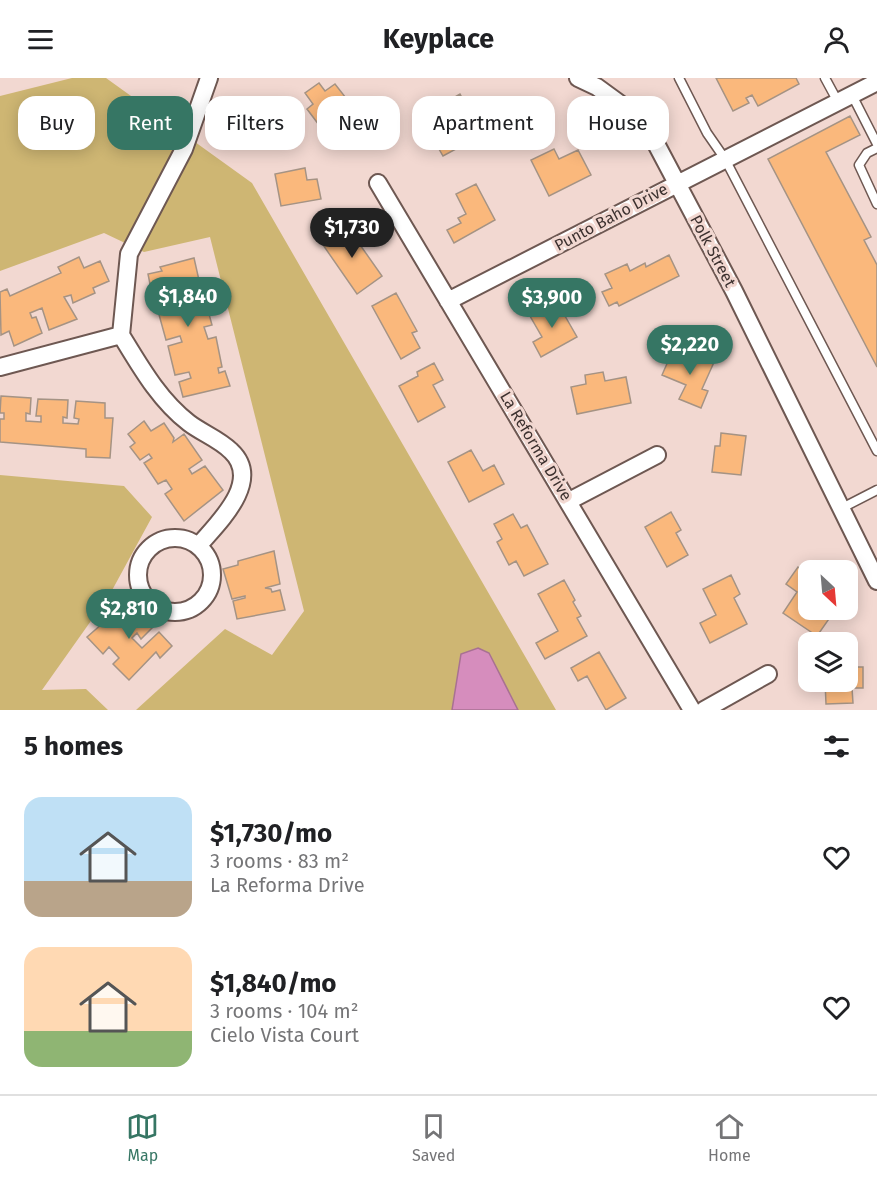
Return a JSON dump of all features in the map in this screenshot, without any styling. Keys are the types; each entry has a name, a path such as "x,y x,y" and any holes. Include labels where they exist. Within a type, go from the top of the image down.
{"street":[{"path":"199,545 232,507 242,481 240,467 233,452 189,423 159,392 121,335 129,254 184,149 209,78"},
{"name":"Polk Street","path":"578,78 597,87 622,106 653,138 734,291 877,581"},
{"name":"Punto Baho Drive","path":"448,301 677,182 877,82"},
{"name":"La Reforma Drive","path":"378,183 692,710"},
{"path":"0,367 121,335"},
{"path":"569,501 657,455"},
{"path":"165,538 189,540 199,545 206,554 213,574 206,595 188,610 164,610 154,605 145,597 138,580 140,562 145,552 165,538"},
{"path":"704,710 768,674"}],"lane":[{"path":"679,78 707,133 725,159 877,451"},
{"path":"825,78 845,98 877,146 867,153 860,165 877,204"},
{"path":"842,508 877,490"}],"shaded area":[{"path":"72,78 106,78 131,96 107,96 107,150 193,150 193,141 252,183 556,710 136,710 225,629 272,655 304,611 210,237 144,252 104,233 0,271 0,96"},
{"path":"0,475 124,486 152,517 110,594 42,690 86,689 108,710 0,710"},
{"path":"478,648 489,653 518,710 452,710 461,654"}],"building":[{"path":"716,78 796,78 799,84 758,106 752,95 746,98 749,103 733,111"},
{"path":"319,83 325,91 335,84 344,96 317,96 317,122 307,109 313,104 305,93"},
{"path":"850,116 860,135 826,152 871,237 864,240 877,265 877,367 768,159"},
{"path":"440,150 454,150 443,156"},
{"path":"552,150 554,150 559,159 578,150 591,175 549,196 531,160"},
{"path":"305,168 307,180 317,179 321,199 281,206 275,174"},
{"path":"476,184 495,220 454,243 447,230 461,223 458,218 466,214 456,194"},
{"path":"346,225 382,276 357,294 321,242"},
{"path":"669,255 679,276 619,306 617,302 609,306 602,292 612,288 605,274 627,264 630,271 645,263 646,267"},
{"path":"79,257 84,268 100,261 109,281 93,288 95,293 73,303 71,295 64,297 77,319 49,330 42,308 30,313 32,318 36,317 42,333 14,346 9,331 1,335 0,292 7,289 10,296 61,273 58,267"},
{"path":"194,258 201,289 193,292 195,298 204,296 212,325 204,327 208,339 216,337 222,367 218,368 219,373 225,371 230,386 183,397 179,382 191,378 189,372 175,375 168,346 182,342 180,336 166,340 158,311 170,307 169,301 154,304 148,274 162,271 160,267"},
{"path":"396,293 417,331 412,333 420,348 401,359 372,306"},
{"path":"557,302 577,337 541,357 533,342 542,337 530,316"},
{"path":"673,350 696,360 699,354 715,360 702,389 708,391 701,408 679,399 686,385 662,375"},
{"path":"434,363 443,380 433,385 445,407 418,422 399,386 418,376 417,372"},
{"path":"603,372 605,381 626,377 631,403 577,414 571,387 586,384 585,375"},
{"path":"1,396 31,398 30,414 26,413 26,421 41,422 41,416 36,416 38,399 68,400 67,418 63,417 63,423 78,424 79,419 74,418 76,401 105,403 105,418 113,418 110,458 86,457 86,449 0,442 0,419 4,419 4,413 0,413"},
{"path":"144,421 151,431 164,423 174,438 173,442 184,434 202,460 189,469 192,474 205,466 223,490 184,521 165,494 172,489 166,480 158,484 144,463 152,458 149,454 140,460 130,447 135,443 128,434"},
{"path":"721,433 746,436 741,475 712,472 715,446 720,446"},
{"path":"471,450 483,471 494,465 504,484 469,502 448,462"},
{"path":"671,512 681,530 676,533 688,555 667,567 645,527"},
{"path":"513,514 521,528 527,525 548,564 524,576 516,561 509,565 497,542 502,539 494,524"},
{"path":"274,551 280,584 265,588 271,589 272,592 280,590 285,610 237,619 233,601 245,598 245,596 232,599 223,569 238,565 238,561"},
{"path":"798,567 798,620 828,620 820,632 811,632 783,613 797,592 786,584"},
{"path":"731,575 740,594 734,598 747,624 710,643 700,623 716,615 703,589"},
{"path":"564,580 575,600 573,602 581,616 577,618 587,636 545,659 536,643 558,631 538,594"},
{"path":"129,601 154,626 141,639 137,633 132,638 142,648 159,632 172,646 160,658 156,652 129,680 113,664 119,658 109,647 103,654 87,637 110,617 117,622 121,618 115,613"},
{"path":"599,652 626,698 606,710 587,676 578,681 571,668"},
{"path":"858,667 863,667 863,688 858,688"},
{"path":"825,692 852,692 853,703 826,704"}]}
